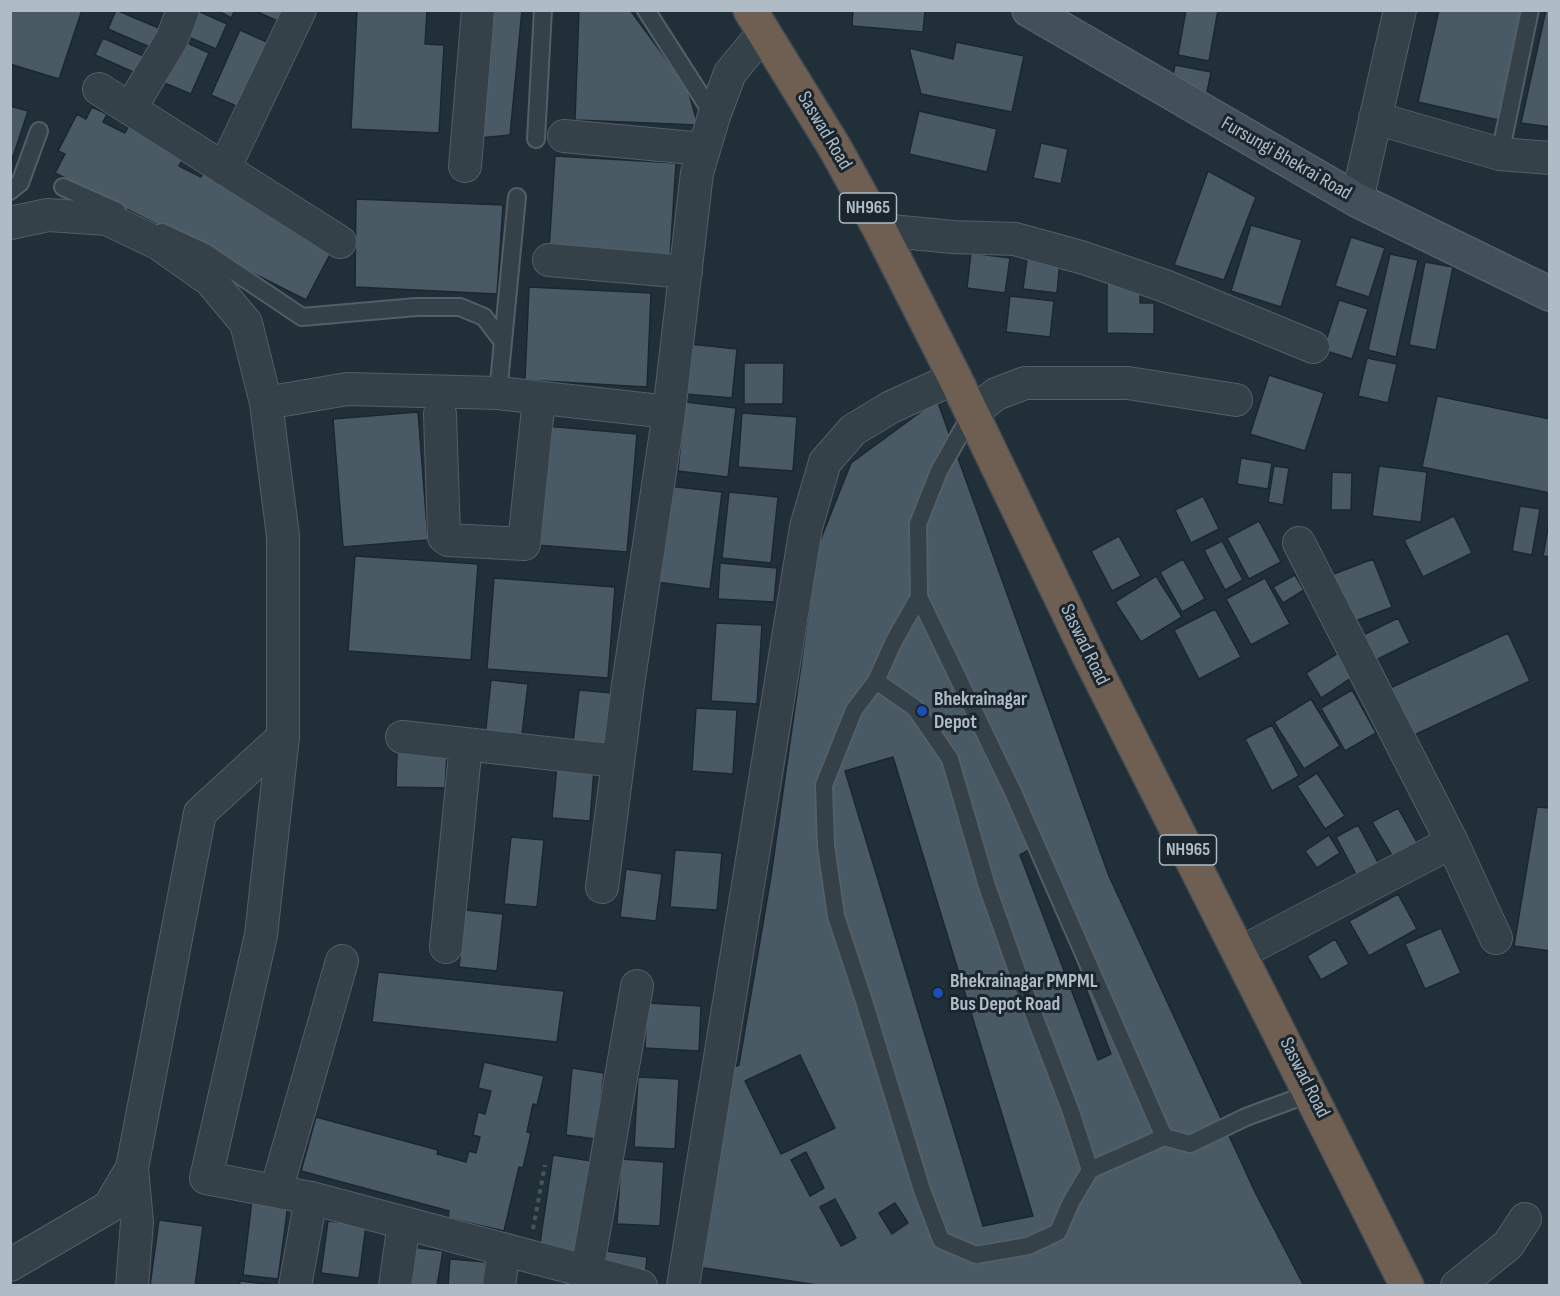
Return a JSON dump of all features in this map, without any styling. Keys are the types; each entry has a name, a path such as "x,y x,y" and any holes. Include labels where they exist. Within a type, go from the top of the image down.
{"highway":[{"name":"Saswad Road","path":"757,21 835,148 880,230 955,378 1089,656 1407,1286"}],"street":[{"path":"130,109 172,39 183,10"},
{"path":"224,169 300,10"},
{"path":"465,166 477,10"},
{"name":"Fursungi Bhekrai Road","path":"1029,10 1357,200 1550,294"},
{"path":"1357,200 1400,10"},
{"path":"602,887 669,412 698,173 714,116 730,73 757,21"},
{"path":"99,89 340,242"},
{"path":"1375,118 1500,154 1550,158"},
{"path":"550,138 704,149"},
{"path":"10,223 48,215 107,219 159,244 212,281 246,323 266,403 283,536 283,737 261,935 206,1178 311,1198 516,1253 598,1278 641,1286"},
{"path":"880,230 953,237 1015,239 1084,258 1165,286 1312,347"},
{"path":"549,260 686,272"},
{"path":"683,1286 807,527 825,462 853,430 891,407 955,378"},
{"path":"972,413 996,394 1025,383 1128,383 1236,400"},
{"path":"266,403 347,389 498,393 669,412"},
{"path":"440,414 444,537 448,540 524,544 539,398"},
{"path":"1299,543 1452,842 1496,938"},
{"path":"132,1286 137,1222 132,1168 200,813 283,737"},
{"path":"402,737 618,761"},
{"path":"446,947 466,744"},
{"path":"1240,953 1452,842"},
{"path":"276,1191 342,961"},
{"path":"598,1278 637,986"},
{"path":"10,1265 109,1207 132,1168"},
{"path":"295,1286 311,1198"},
{"path":"1457,1286 1508,1245 1525,1219"},
{"path":"394,1286 404,1223"},
{"path":"499,1286 516,1253"}],"lane":[{"path":"543,10 550,138"},
{"path":"646,10 714,116"},
{"path":"1500,154 1530,10"},
{"path":"10,191 20,183 39,131"},
{"path":"63,186 205,252 302,318 416,307 460,307 484,317 503,342"},
{"path":"498,393 517,197"},
{"path":"972,413 939,471 918,524 919,597 1013,792 1164,1137"},
{"path":"919,597 894,641 876,681 854,711 824,785 826,846 836,916 922,1190 941,1240 976,1255 1028,1246 1058,1233 1071,1202 1090,1170 1164,1137 1190,1144 1246,1116 1311,1093"},
{"path":"876,681 915,708 950,759 987,886 1070,1109 1090,1170"}],"path":[{"path":"516,1253 545,1165"}],"building":[{"path":"10,10 82,10 59,79 10,64"},
{"path":"116,10 168,32 159,51 108,29"},
{"path":"196,10 227,24 216,49 182,34"},
{"path":"217,10 235,10 231,18"},
{"path":"253,10 298,10 291,27"},
{"path":"357,10 427,10 425,44 444,45 439,133 351,129"},
{"path":"487,10 522,10 510,135 479,138"},
{"path":"579,10 630,10 687,87 698,125 575,120"},
{"path":"853,10 925,10 923,32 852,26"},
{"path":"1186,10 1218,10 1209,61 1178,55"},
{"path":"1439,10 1523,10 1498,120 1418,102"},
{"path":"1546,10 1550,10 1550,127 1521,123"},
{"path":"240,30 278,47 250,112 211,95"},
{"path":"103,38 148,58 140,75 95,55"},
{"path":"181,40 209,53 191,94 162,82"},
{"path":"956,42 1024,56 1012,112 921,94 909,48 953,59"},
{"path":"1175,65 1211,72 1206,97 1170,91"},
{"path":"10,106 28,111 10,166"},
{"path":"92,107 107,114 103,122 125,133 129,125 186,153 179,166 201,177 206,168 336,243 306,300 55,173 65,154 58,151 77,114 86,119"},
{"path":"919,111 997,129 987,172 909,154"},
{"path":"1041,143 1068,149 1061,184 1033,178"},
{"path":"555,156 676,163 670,257 549,250"},
{"path":"1208,171 1256,197 1224,280 1174,265"},
{"path":"356,199 503,205 497,294 355,287"},
{"path":"1251,225 1302,240 1281,307 1231,291"},
{"path":"1351,237 1385,248 1369,297 1335,286"},
{"path":"1028,252 1060,259 1057,293 1023,289"},
{"path":"971,253 1010,258 1005,293 967,288"},
{"path":"1390,254 1418,260 1396,357 1368,350"},
{"path":"1425,262 1453,267 1436,350 1409,345"},
{"path":"1107,275 1140,284 1140,303 1154,303 1154,334 1107,333"},
{"path":"529,287 651,293 647,387 525,380"},
{"path":"1010,296 1054,301 1050,337 1006,332"},
{"path":"1339,300 1368,309 1352,359 1323,350"},
{"path":"690,344 737,349 732,398 686,394"},
{"path":"1367,358 1397,364 1388,403 1358,396"},
{"path":"744,363 784,363 783,404 744,404"},
{"path":"1269,375 1324,393 1305,451 1250,434"},
{"path":"1437,396 1550,419 1550,493 1422,467"},
{"name":"Bhekrainagar Depot","path":"937,400 1109,876 1256,1194 1304,1286 824,1286 671,1263 713,1075 739,1065 771,876 818,546 851,463"},
{"path":"685,402 736,408 728,477 678,471"},
{"path":"418,412 428,540 343,547 333,419"},
{"path":"742,413 797,417 793,471 738,467"},
{"path":"546,426 637,434 627,552 536,545"},
{"path":"1241,458 1272,463 1268,489 1237,484"},
{"path":"1274,466 1289,468 1283,505 1268,502"},
{"path":"1379,466 1427,472 1421,522 1372,516"},
{"path":"1332,472 1352,473 1351,510 1331,510"},
{"path":"668,486 722,492 710,589 656,582"},
{"path":"729,492 778,497 771,563 722,558"},
{"path":"1203,496 1219,529 1191,543 1175,510"},
{"path":"1520,506 1540,509 1532,555 1512,551"},
{"path":"1454,516 1472,553 1423,577 1404,540"},
{"path":"1550,517 1550,557 1543,556"},
{"path":"1259,521 1281,562 1249,579 1227,538"},
{"path":"1119,536 1141,576 1112,591 1091,551"},
{"path":"1222,541 1243,580 1225,590 1204,550"},
{"path":"355,556 478,564 471,660 348,651"},
{"path":"1183,559 1205,599 1182,612 1160,572"},
{"path":"1373,559 1392,607 1345,625 1326,577"},
{"path":"720,563 777,568 774,602 718,599"},
{"path":"1295,575 1304,590 1283,603 1273,587"},
{"path":"1156,576 1182,617 1141,642 1115,602"},
{"path":"494,578 615,587 608,678 487,669"},
{"path":"1265,578 1290,624 1251,645 1226,599"},
{"path":"1215,609 1241,657 1199,679 1174,630"},
{"path":"1398,618 1410,643 1368,664 1355,639"},
{"path":"716,623 762,625 757,704 711,701"},
{"path":"1508,633 1530,681 1410,737 1388,689"},
{"path":"1346,648 1354,676 1321,698 1306,673"},
{"path":"491,680 528,684 521,742 485,737"},
{"path":"579,690 611,693 605,747 573,743"},
{"path":"1352,690 1376,733 1345,751 1321,708"},
{"path":"1311,699 1340,746 1304,769 1274,722"},
{"path":"696,708 737,710 733,774 692,771"},
{"path":"1272,725 1299,776 1272,791 1245,739"},
{"path":"397,751 447,753 445,788 396,787"},
{"name":"Bhekrainagar PMPML Bus Depot Road","path":"893,757 1033,1216 983,1226 845,771"},
{"path":"557,766 594,769 590,821 552,818"},
{"path":"1317,773 1345,816 1325,829 1297,786"},
{"path":"1537,807 1550,808 1550,951 1514,946"},
{"path":"1398,808 1424,855 1400,869 1372,822"},
{"path":"1358,825 1382,870 1360,882 1336,837"},
{"path":"1329,835 1340,853 1317,868 1305,851"},
{"path":"511,837 544,840 537,907 504,904"},
{"path":"1032,848 1111,1054 1098,1060 1020,855"},
{"path":"675,850 722,853 717,910 670,907"},
{"path":"626,869 662,874 656,921 620,917"},
{"path":"1398,894 1417,929 1369,956 1349,921"},
{"path":"465,910 503,914 497,971 459,967"},
{"path":"1441,928 1461,973 1425,989 1405,944"},
{"path":"1335,939 1349,964 1321,980 1307,956"},
{"path":"378,972 564,991 557,1042 372,1022"},
{"path":"647,1003 701,1006 699,1051 645,1048"},
{"path":"800,1055 835,1128 781,1154 745,1081"},
{"path":"484,1062 544,1076 537,1105 533,1104 527,1132 531,1133 523,1168 519,1167 504,1231 448,1218 449,1211 301,1171 316,1117 438,1150 437,1154 466,1162 469,1151 476,1153 480,1137 473,1135 478,1112 485,1114 491,1091 478,1088"},
{"path":"572,1068 604,1073 596,1139 566,1135"},
{"path":"638,1077 679,1079 675,1149 634,1147"},
{"path":"806,1152 824,1188 810,1196 791,1160"},
{"path":"553,1155 598,1162 582,1257 539,1250"},
{"path":"621,1159 664,1162 660,1226 617,1224"},
{"path":"835,1199 856,1238 841,1246 820,1207"},
{"path":"252,1200 288,1205 278,1279 243,1275"},
{"path":"895,1203 908,1223 892,1234 879,1213"},
{"path":"159,1220 203,1226 195,1286 150,1286"},
{"path":"328,1221 366,1225 359,1278 321,1273"},
{"path":"411,1247 443,1251 437,1286 405,1286"},
{"path":"606,1251 647,1257 645,1277 603,1271"},
{"path":"450,1259 486,1262 483,1286 448,1286"},
{"path":"240,1281 275,1285 275,1286 239,1286"}],"place":[{"name":"Bhekrainagar Depot","path":"922,711"},
{"name":"Bhekrainagar PMPML Bus Depot Road","path":"938,993"}]}
